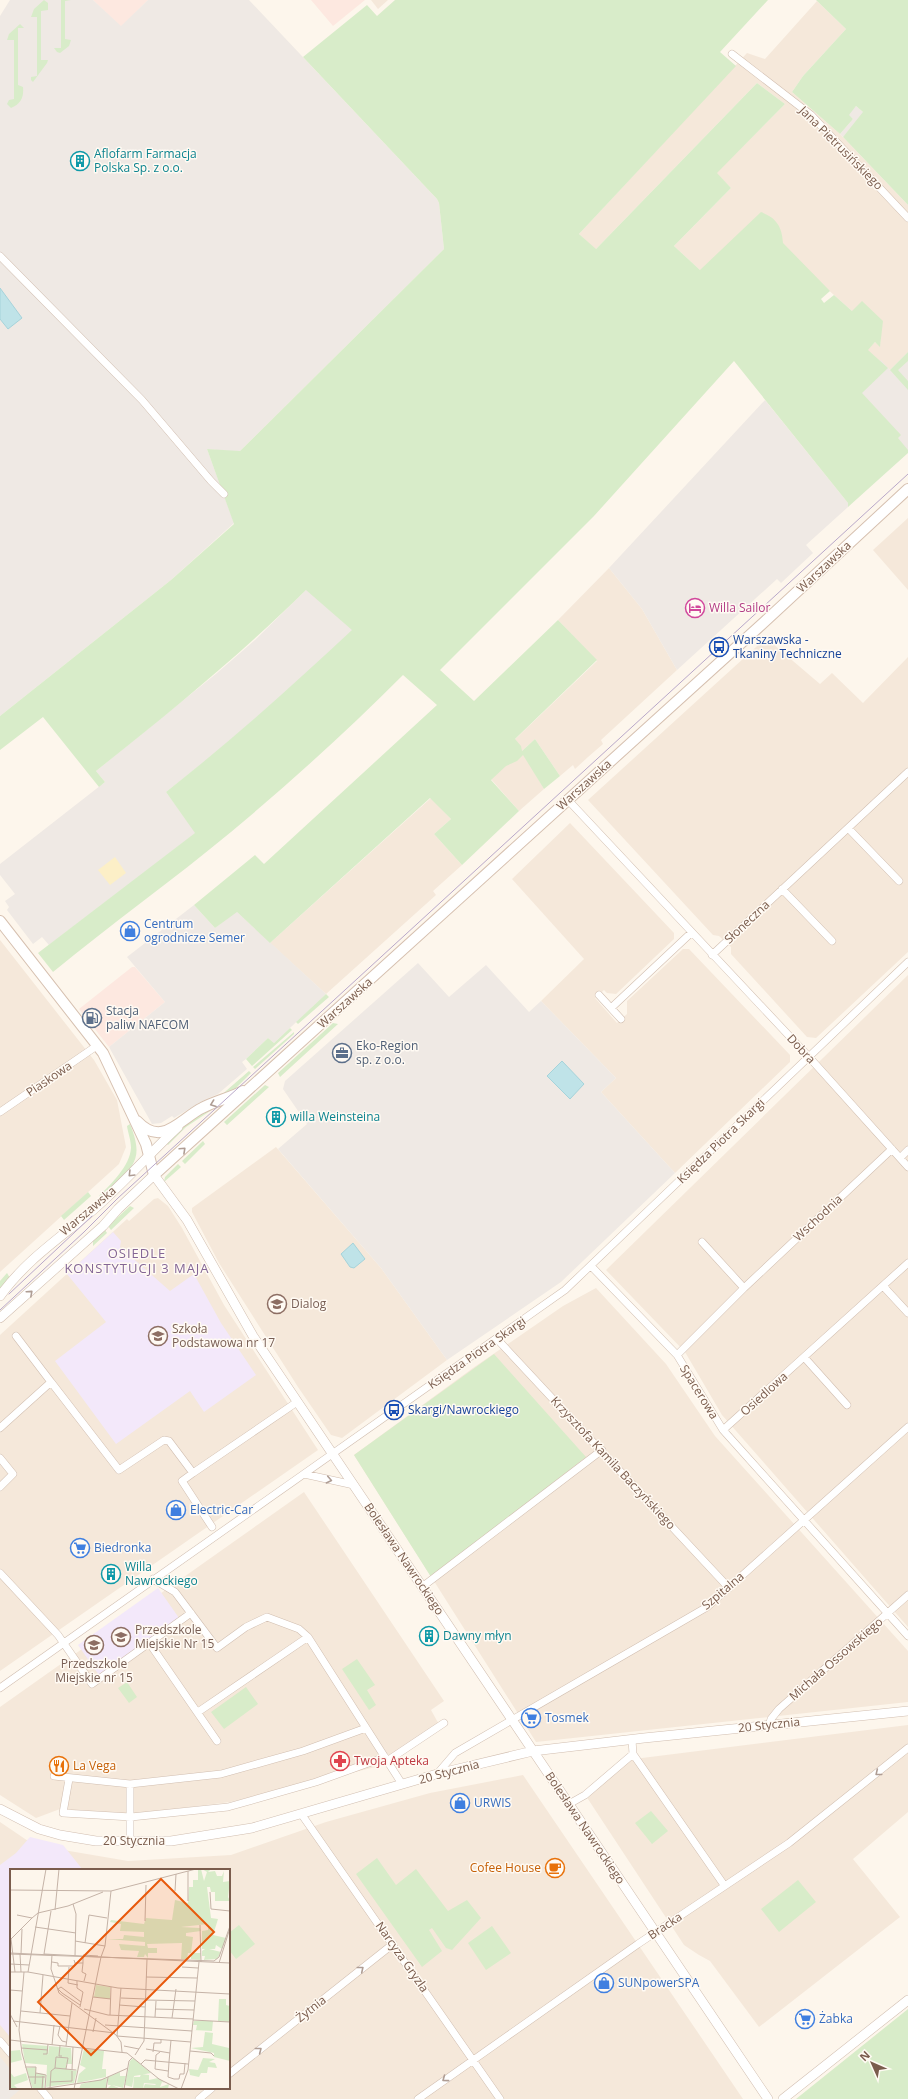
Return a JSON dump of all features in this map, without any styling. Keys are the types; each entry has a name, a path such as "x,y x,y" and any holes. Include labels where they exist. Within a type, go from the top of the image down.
{"main road":[{"name":"Warszawska","path":"154,1175 261,1080 761,625 908,489"},
{"path":"0,921 98,1045 112,1070 150,1155 154,1175"},
{"name":"Warszawska","path":"180,1125 197,1111 239,1094 261,1080"},
{"path":"134,1118 145,1128 154,1132 164,1131 180,1125"}],"street":[{"name":"Jana Pietrusińskiego","path":"732,54 811,115 908,218"},
{"path":"0,256 142,400 211,482 224,494"},
{"name":"Słoneczna","path":"712,955 908,772"},
{"name":"Dobra","path":"568,800 691,933 809,1057 908,1167"},
{"path":"848,828 899,881"},
{"path":"782,890 832,941"},
{"path":"611,1008 691,933"},
{"name":"Księdza Piotra Skargi","path":"0,1688 566,1290 908,962"},
{"path":"599,995 621,1019"},
{"name":"Piaskowa","path":"0,1112 98,1045"},
{"name":"Warszawska","path":"0,1296 20,1272 57,1238 98,1206 180,1125"},
{"name":"Wschodnia","path":"676,1355 744,1288 892,1149"},
{"path":"900,1158 908,1150"},
{"name":"Warszawska","path":"0,1318 103,1226 118,1208 154,1175"},
{"name":"Bolesława Nawrockiego","path":"154,1175 187,1220 253,1336 768,2099"},
{"path":"702,1242 744,1288"},
{"name":"Osiedlowa","path":"723,1430 908,1263"},
{"name":"Spacerowa","path":"591,1266 676,1355 723,1430 908,1636"},
{"path":"883,1286 908,1313"},
{"path":"16,1336 118,1470 167,1439 193,1473"},
{"name":"Krzysztofa Kamila Baczyńskiego","path":"497,1339 729,1588"},
{"path":"804,1358 847,1405"},
{"path":"0,1428 51,1382"},
{"path":"212,1527 182,1481 297,1402"},
{"name":"Szpitalna","path":"437,1774 455,1753 707,1607 908,1427"},
{"path":"422,1587 602,1450"},
{"path":"0,1458 13,1474 0,1487"},
{"path":"304,1474 354,1485"},
{"path":"0,1573 63,1643 92,1684 150,1644 191,1613"},
{"path":"153,1579 175,1592 217,1648 246,1627 266,1617 299,1629 308,1637 402,1784"},
{"name":"Michała Ossowskiego","path":"769,1726 771,1719 779,1709 908,1595"},
{"path":"198,1712 308,1637"},
{"path":"150,1644 217,1741"},
{"name":"20 Stycznia","path":"0,1809 39,1829 96,1841 171,1841 252,1828 302,1815 437,1774 533,1751 908,1711"},
{"path":"69,1779 63,1813 131,1817 238,1805 386,1759 444,1723"},
{"path":"54,1776 69,1779 130,1784 221,1774 302,1751 366,1728"},
{"path":"632,1740 634,1754 724,1886"},
{"name":"Bracka","path":"418,2099 655,1932 789,1843 908,1748"},
{"path":"569,1804 585,1794 634,1754"},
{"path":"130,1784 130,1842"},
{"name":"Narcyza Gryzla","path":"302,1815 500,2099"},
{"name":"Żytnia","path":"230,2073 393,1944"},
{"path":"783,2099 908,2000"},
{"path":"0,2041 10,2053"},
{"path":"41,2089 49,2099"},
{"path":"199,2099 211,2089"}],"shaded area":[{"path":"10,0 93,0 121,26 148,0 249,0 437,199 439,203 444,249 239,452 207,449 234,523 171,580 0,716 0,16"},
{"path":"93,0 148,0 121,27"},
{"path":"311,0 365,0 333,26"},
{"path":"371,0 388,0 378,9"},
{"path":"817,1 846,29 803,76 792,92 840,134 908,205 908,352 890,370 867,350 875,342 880,346 882,321 852,311 816,279 729,297 674,246 731,188 716,173 785,104 757,83 595,250 579,234 747,53 765,59"},
{"path":"856,106 864,113 843,137 840,134 853,119 848,115"},
{"path":"908,352 908,453 841,401 881,360 890,370"},
{"path":"765,400 848,503 848,507 806,545 813,553 781,583 777,579 677,670 642,609 609,568"},
{"path":"908,518 908,590 873,550"},
{"path":"609,568 642,609 677,670 601,740 603,744 575,769 573,765 560,776 535,739 522,751 544,789 519,811 483,770 597,661 558,620"},
{"path":"307,589 353,630 285,693 212,756 166,792 196,833 49,945 42,937 33,944 7,910 9,907 5,901 15,894 0,875 0,864 105,782 96,771 217,673 255,640"},
{"path":"766,638 820,684 832,673 863,703 908,657 908,952 816,1038 807,1037 731,954 731,947 719,936 713,935 588,800"},
{"path":"431,798 451,819 434,834 462,865 433,891 436,895 326,994 270,943"},
{"path":"570,823 674,933 674,939 616,994 607,993 604,990 595,998 617,1023 627,1014 627,1001 683,949 689,949 790,1055 790,1062 675,1173 601,1092 616,1078 541,1001 584,959 512,879"},
{"path":"194,905 215,928 236,911 326,994 274,1043 268,1038 242,1062 247,1069 218,1094 204,1100 174,1118 172,1116 161,1123 152,1124 109,1047 165,1002 127,957"},
{"path":"0,940 94,1060 117,1100 126,1147 119,1164 0,1272"},
{"path":"418,963 449,997 486,965 529,1012 541,1001 616,1078 601,1092 675,1173 561,1282 447,1360 381,1268 278,1149 307,1124 283,1089 285,1081"},
{"path":"132,967 135,967 165,1002 109,1047 79,1009"},
{"path":"908,975 908,1627 722,1415 685,1352 606,1270"},
{"path":"276,1147 381,1268 447,1360 342,1438 331,1435 298,1387 219,1263 192,1212 192,1208"},
{"path":"158,1198 168,1206 182,1228 224,1305 318,1450 0,1671 0,1335 127,1219 129,1221 154,1199"},
{"name":"Szkoła Podstawowa nr 17","path":"113,1232 121,1241 120,1247 170,1291 194,1274 221,1323 256,1375 204,1412 190,1391 116,1444 55,1361 106,1322 67,1274"},
{"path":"596,1288 666,1364 715,1436 908,1651 908,1702 536,1742 354,1455 473,1368 563,1306"},
{"path":"304,1492 444,1701 431,1710 441,1728 388,1764 230,1802 135,1814 60,1809 36,1818 0,1795 0,1707"},
{"name":"Przedszkole Miejskie Nr 15","path":"158,1588 179,1618 99,1675 78,1645"},
{"path":"908,1725 908,1812 853,1859 900,1917 759,2027 710,1961 684,1945 584,1793 626,1760"},
{"path":"523,1775 743,2099 0,2099 0,1822 34,1845 128,1861 231,1855 326,1822 430,1793"},
{"path":"30,1837 63,1845 82,1869 10,1869 10,2037 0,2025 0,1865 16,1853"},
{"path":"0,2057 10,2069 10,2089 21,2089 9,2099 0,2099"}],"green space":[{"path":"44,0 48,3 48,10 41,11 41,60 48,60 33,82 31,77 37,76 37,17 31,17 34,9"},
{"path":"61,0 71,0 65,1 65,39 71,40 69,46 60,53 54,48 61,48"},
{"path":"395,0 768,0 720,52 736,66 579,234 596,249 757,83 785,104 717,173 731,188 674,246 700,270 761,212 775,220 780,228 783,243 830,291 821,299 824,303 834,295 852,311 862,301 883,321 880,347 875,342 868,350 888,368 862,393 901,435 898,438 908,450 908,453 848,507 848,503 734,361 594,516 440,670 474,701 558,620 597,660 515,739 521,746 522,751 535,739 560,776 544,789 523,755 517,761 506,766 491,780 519,811 462,865 434,834 451,819 430,798 270,943 237,912 215,928 194,905 255,855 264,864 437,705 403,675 340,736 253,813 209,850 53,972 38,953 195,833 166,792 261,713 352,630 306,590 256,638 204,683 96,771 105,782 99,787 43,717 0,750 0,716 171,580 234,524 207,449 240,451 444,249 439,203 437,199 303,57 367,5 377,16"},
{"path":"816,0 908,0 908,205 843,137 863,112 856,106 849,115 853,119 840,134 792,92 803,76 846,29"},
{"path":"20,24 24,28 18,28 18,85 23,87 23,94 21,100 11,108 7,104 9,100 14,99 14,40 7,40 9,34"},
{"path":"908,352 908,361 898,370 908,381 908,390 890,370"},
{"path":"326,994 329,997 298,1024 296,1022"},
{"path":"333,1023 338,1024 280,1077 278,1073"},
{"path":"290,1028 292,1030 252,1066 246,1059 268,1038 274,1043"},
{"path":"294,1032 294,1034 255,1069 253,1067"},
{"path":"249,1071 251,1073 232,1092 219,1097"},
{"path":"265,1085 269,1087 227,1125 224,1122"},
{"path":"213,1109 186,1127 168,1145 166,1143 194,1119"},
{"path":"130,1124 137,1149 134,1162 124,1176 100,1197 99,1196 124,1168 130,1155 131,1142 127,1126"},
{"path":"203,1141 205,1144 185,1164 182,1161"},
{"path":"178,1164 181,1167 164,1182 165,1177"},
{"path":"88,1192 91,1196 64,1220 61,1216"},
{"path":"130,1206 134,1208 111,1230 108,1226"},
{"path":"105,1230 107,1233 93,1246 93,1240"},
{"path":"7,1273 10,1278 0,1291 0,1281"},
{"path":"494,1354 586,1457 431,1577 354,1455"},
{"path":"357,1659 375,1685 367,1690 376,1705 369,1710 342,1669"},
{"path":"127,1682 137,1697 129,1703 118,1688"},
{"path":"246,1687 258,1704 224,1729 211,1712"},
{"path":"651,1811 668,1831 652,1844 635,1823"},
{"path":"377,1858 396,1885 416,1869 448,1911 467,1900 481,1918 452,1950 446,1948 432,1928 429,1930 442,1951 422,1967 356,1874"},
{"path":"798,1880 816,1902 779,1932 761,1909"},
{"path":"239,1925 255,1944 236,1959 230,1951 230,1932"},
{"path":"492,1926 511,1953 486,1970 468,1943"},
{"path":"908,2009 908,2099 796,2099"}],"sand":[{"path":"115,857 126,873 110,885 98,870"}],"water":[{"path":"0,288 22,318 8,329 0,319"},
{"path":"562,1061 584,1084 570,1099 547,1076"},
{"path":"353,1243 365,1259 354,1268 350,1267 341,1254"}],"tram line":[{"path":"0,1310 84,1232 118,1198 908,474"},
{"path":"9,1294 92,1216"}],"place":[{"name":"Aflofarm Farmacja Polska Sp. z o.o.","path":"80,161"},
{"name":"Willa Sailor","path":"695,608"},
{"name":"Warszawska - Tkaniny Techniczne","path":"719,647"},
{"name":"Centrum ogrodnicze Semer","path":"130,931"},
{"name":"Stacja paliw NAFCOM","path":"92,1018"},
{"name":"Eko-Region sp. z o.o.","path":"342,1053"},
{"name":"willa Weinsteina","path":"276,1117"},
{"name":"Dialog","path":"277,1304"},
{"name":"Szkoła Podstawowa nr 17","path":"158,1336"},
{"name":"Skargi/Nawrockiego","path":"394,1410"},
{"name":"Electric-Car","path":"176,1510"},
{"name":"Biedronka","path":"80,1548"},
{"name":"Willa Nawrockiego","path":"111,1574"},
{"name":"Dawny młyn","path":"429,1636"},
{"name":"Przedszkole Miejskie Nr 15","path":"121,1637"},
{"name":"Przedszkole Miejskie nr 15","path":"94,1645"},
{"name":"Tosmek","path":"531,1718"},
{"name":"Twoja Apteka","path":"340,1761"},
{"name":"La Vega","path":"59,1766"},
{"name":"URWIS","path":"460,1803"},
{"name":"Cofee House","path":"555,1868"},
{"name":"SUNpowerSPA","path":"604,1983"},
{"name":"Żabka","path":"805,2019"}],"district":[{"name":"OSIEDLE KONSTYTUCJI 3 MAJA","path":"137,1260"}]}
